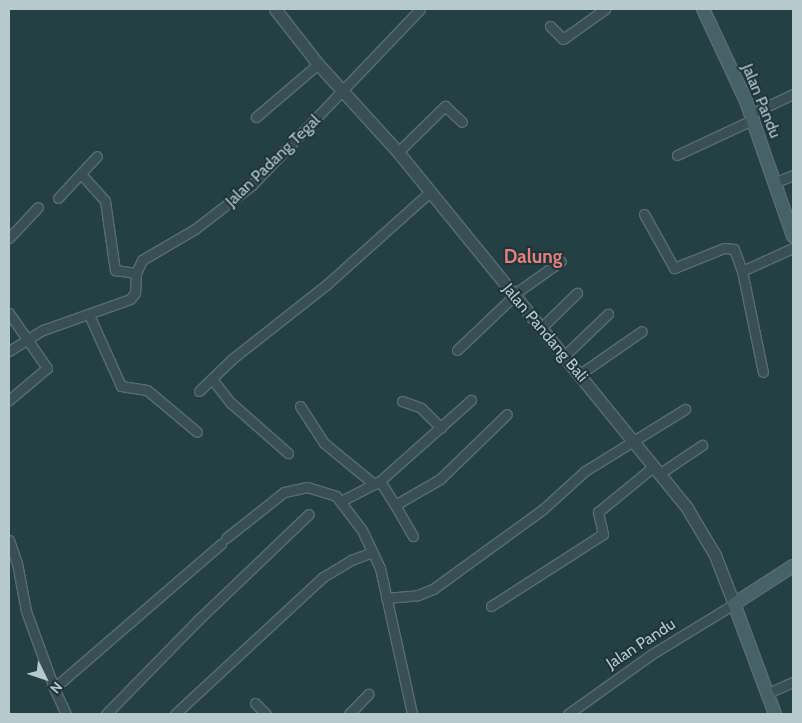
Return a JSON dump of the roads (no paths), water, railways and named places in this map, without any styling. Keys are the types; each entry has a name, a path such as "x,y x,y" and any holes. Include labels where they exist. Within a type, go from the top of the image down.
{"main road":[{"name":"Jalan Pandu","path":"703,9 752,117 790,217 793,236"},
{"name":"Jalan Pandu","path":"735,605 793,566"},
{"path":"735,605 775,714"}],"street":[{"name":"Jalan Pandang Bali","path":"275,9 318,64 398,152 514,296 542,327 696,520 715,555 735,605"},
{"name":"Jalan Padang Tegal","path":"9,352 26,338 130,299 135,292 136,273 142,260 195,229 235,200 344,91 420,9"},
{"path":"550,26 563,39 599,11"},
{"path":"256,117 318,64"},
{"path":"677,155 793,94"},
{"path":"398,152 445,106 462,122"},
{"path":"58,198 97,156"},
{"path":"81,174 105,201 115,270 136,273"},
{"path":"776,182 793,175"},
{"path":"199,391 232,358 319,291 430,192"},
{"path":"9,238 38,207"},
{"path":"644,214 674,268 728,247 735,252 742,271 763,372"},
{"path":"742,271 793,248"},
{"path":"456,350 514,296 562,260"},
{"path":"542,327 577,294"},
{"path":"9,313 47,368 40,377 9,400"},
{"path":"564,356 608,314"},
{"path":"89,315 121,386 147,390 197,432"},
{"path":"580,374 642,331"},
{"path":"212,378 231,403 288,453"},
{"path":"341,501 377,483 472,400"},
{"path":"402,401 420,408 441,428"},
{"path":"300,406 324,443 377,483 394,505 413,536"},
{"path":"386,598 418,595 433,589 543,509 577,477 685,409"},
{"path":"394,505 440,479 507,414"},
{"path":"491,606 603,534 605,531 597,515 600,510 656,470 702,445"},
{"path":"54,688 223,541 284,492 315,488 332,493 341,501 373,552 386,598 412,714"},
{"path":"106,714 198,620 309,514"},
{"path":"9,540 17,563 31,626 54,688 66,714"},
{"path":"175,714 323,577 351,560 373,552"},
{"name":"Jalan Pandu","path":"568,714 652,654 735,605"},
{"path":"768,693 793,682"},
{"path":"349,714 368,694"},
{"path":"254,703 266,714"}],"district":[{"name":"Dalung","path":"533,257"}]}
